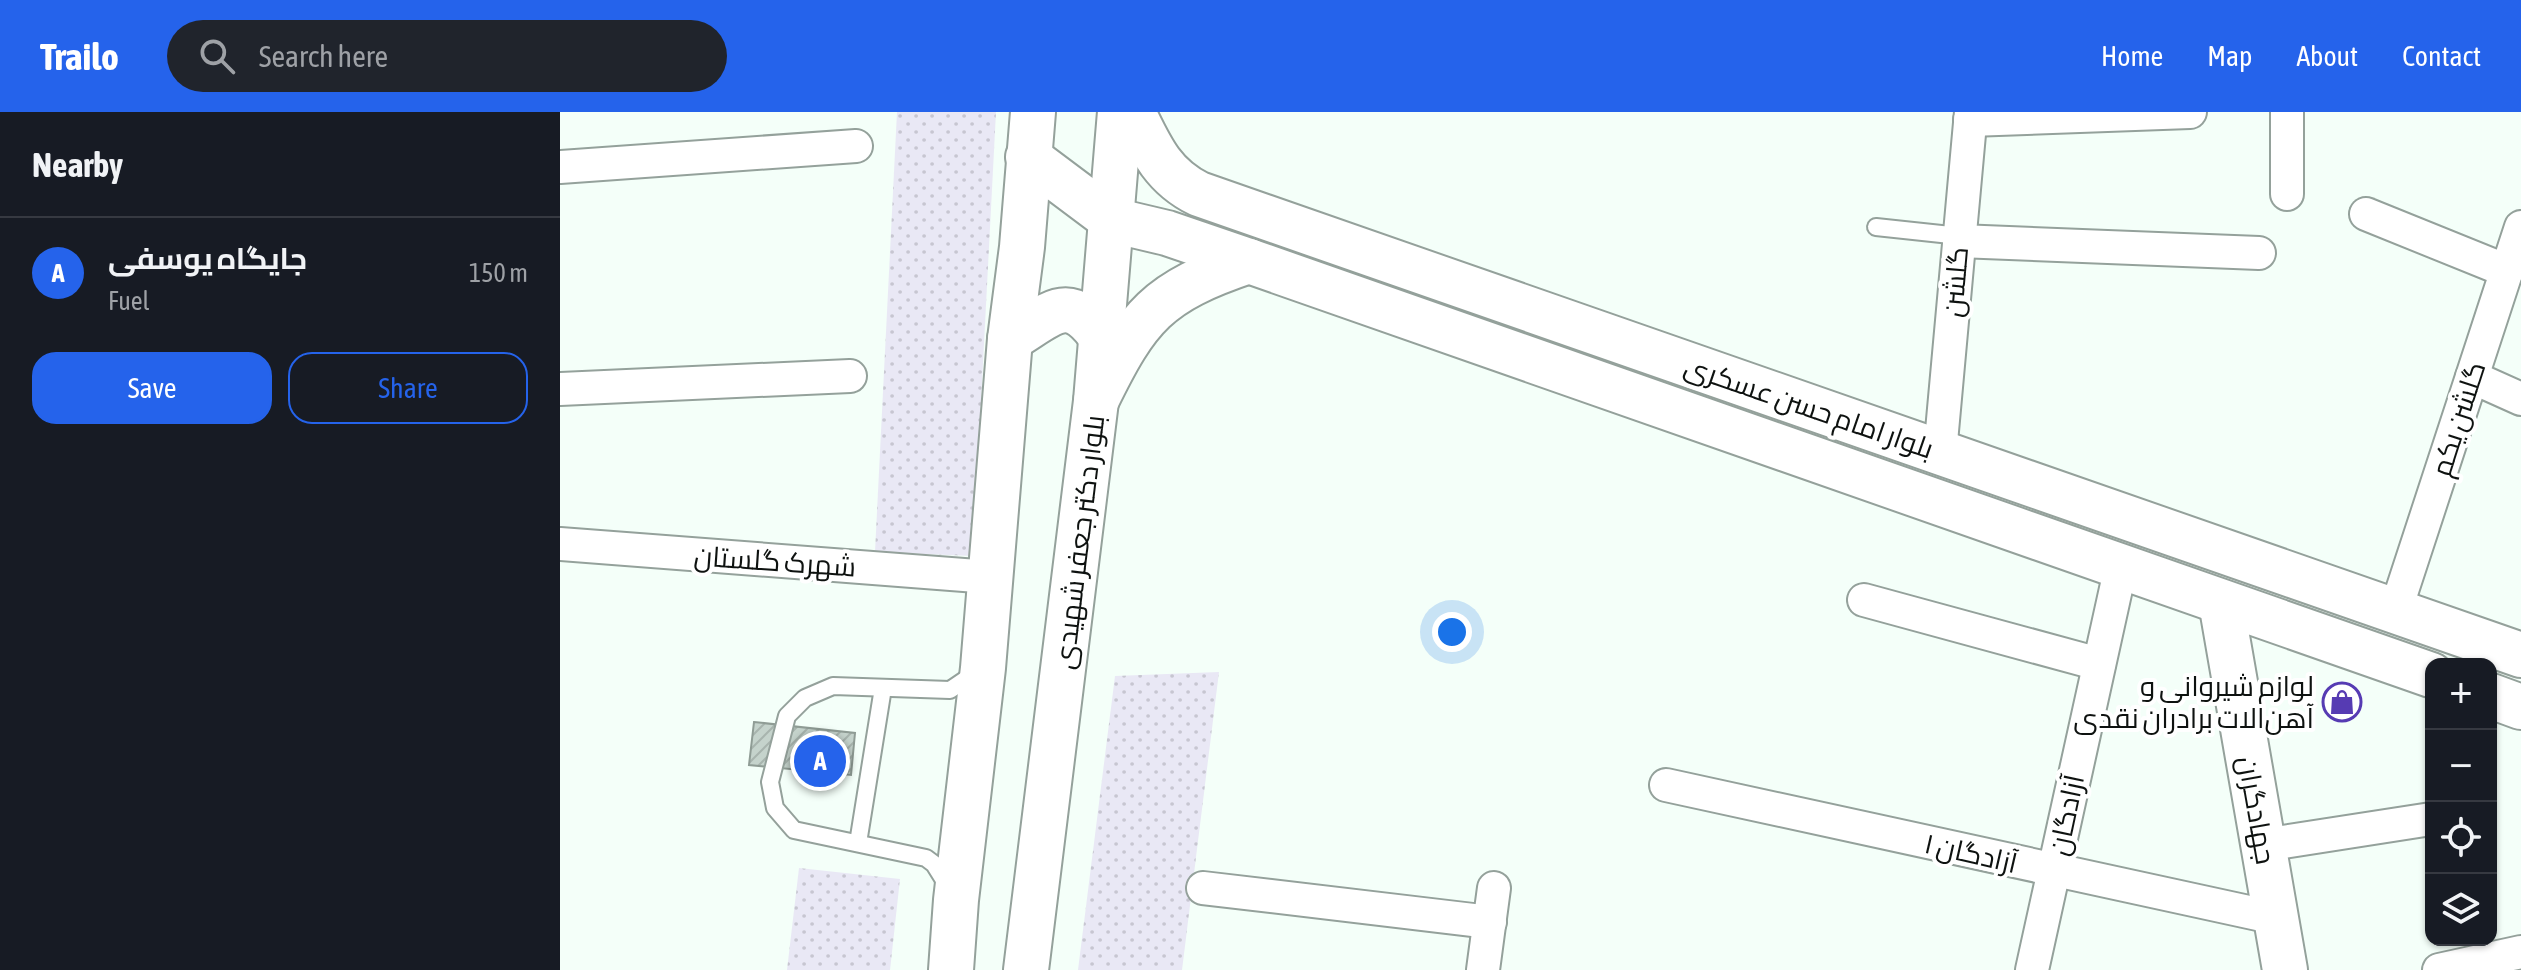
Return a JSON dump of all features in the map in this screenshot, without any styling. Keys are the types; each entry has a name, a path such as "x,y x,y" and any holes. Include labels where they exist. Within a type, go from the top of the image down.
{"main road":[{"path":"951,970 956,900 983,668 1010,339 1022,247 1033,112"},
{"name":"بلوار دکتر جعفر شهیدی","path":"1026,970 1096,401 1120,112"},
{"name":"بلوار امام حسن عسکری","path":"1133,112 1165,169 1177,182 1199,194 2521,655"},
{"path":"1028,157 1112,220"},
{"name":"بلوار امام حسن عسکری","path":"1112,220 1167,233 1249,261 2425,673"},
{"path":"1096,401 1125,345 1159,304 1203,276 1249,261"},
{"path":"1010,339 1056,311 1066,309 1079,312 1102,338"},
{"name":"جهادگران","path":"2221,602 2285,970"},
{"path":"2497,698 2521,707"}],"street":[{"path":"1970,116 2190,112"},
{"path":"2287,112 2287,194"},
{"name":"گلشن","path":"1940,453 1970,116"},
{"path":"560,167 856,146"},
{"path":"2366,214 2507,271"},
{"name":"گلشن یکم","path":"2395,612 2521,227"},
{"path":"1959,238 2259,253"},
{"path":"560,389 850,376"},
{"path":"2472,377 2521,399"},
{"name":"شهرک گلستان","path":"560,544 990,577"},
{"name":"آزادگان","path":"2032,970 2121,566"},
{"path":"1864,600 2099,664"},
{"name":"آزادگان ۱","path":"1666,785 2276,918"},
{"path":"2263,845 2425,820"},
{"path":"1203,888 1490,922"},
{"path":"1483,970 1494,888"},
{"path":"2439,970 2521,952"}],"lane":[{"path":"1876,227 1959,238"},
{"path":"956,900 934,864 926,858 794,830 775,808 770,782 787,716 805,698 833,686 950,690 983,668"},
{"path":"858,843 883,688"}],"shaded area":[{"path":"897,112 996,112 973,556 875,552"},
{"path":"1219,672 1182,970 1078,970 1115,676"},
{"path":"799,868 900,879 890,970 787,970"}],"building":[{"path":"754,722 855,733 851,775 749,765"}],"place":[{"name":"لوازم شیروانی و آهن‌الات برادران نقدی","path":"2342,702"},
{"name":"جایگاه یوسفی","path":"820,761"}]}
